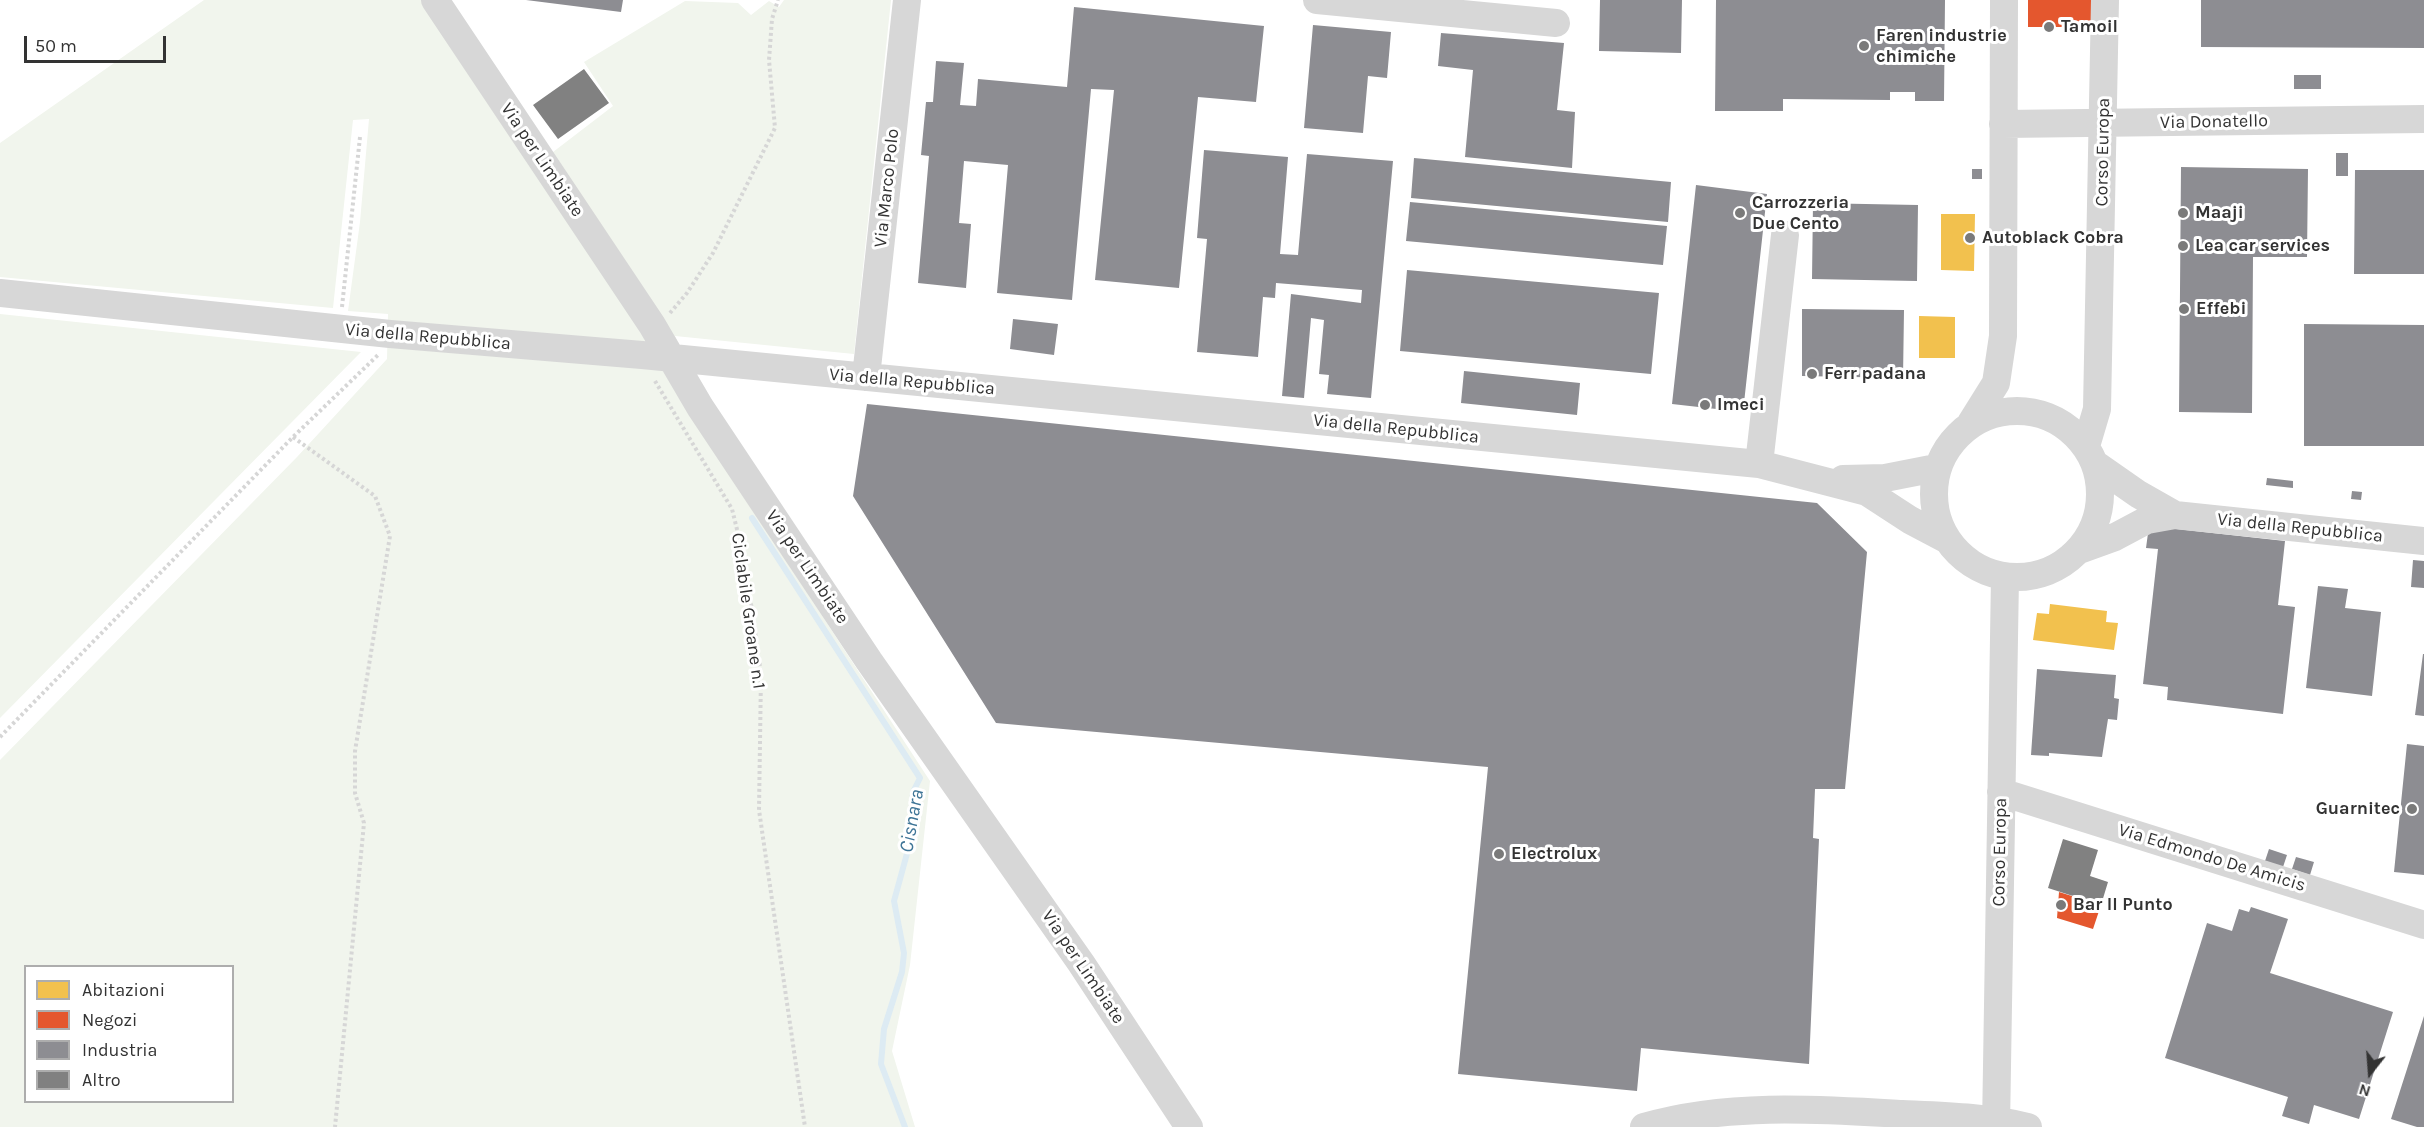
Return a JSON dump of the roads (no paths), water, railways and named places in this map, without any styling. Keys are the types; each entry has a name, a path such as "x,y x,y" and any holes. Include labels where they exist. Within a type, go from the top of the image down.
{"street":[{"name":"Via per Limbiate","path":"435,0 652,325 700,407 869,661 1082,963 1189,1127"},
{"name":"Via Marco Polo","path":"866,377 907,0"},
{"path":"1317,0 1412,4 1556,23"},
{"path":"1971,423 1994,412 2020,410 2045,415 2068,428 2091,455 2100,486 2099,509 2092,531 2079,550 2062,565 2035,576 2005,577 1982,570 1962,557 1946,538 1936,517 1932,492 1936,468 1950,443 1971,423 1996,383 2003,336 2004,0"},
{"name":"Corso Europa","path":"2091,455 2097,409 2105,0"},
{"name":"Via Donatello","path":"2003,124 2424,119"},
{"path":"1760,464 1785,235"},
{"name":"Via della Repubblica","path":"0,292 390,334 866,377 1760,464 1867,492 1910,520 1946,538"},
{"name":"Via della Repubblica","path":"2091,455 2138,494 2175,515"},
{"name":"Via della Repubblica","path":"1823,479 1885,478 1936,468"},
{"name":"Via della Repubblica","path":"2079,550 2115,537 2147,520 2175,515 2424,541"},
{"name":"Corso Europa","path":"1996,1123 2005,577"},
{"name":"Via Edmondo De Amicis","path":"2001,792 2424,925"},
{"path":"1644,1127 1661,1122 1754,1110 1829,1118 1996,1123 2028,1127"}],"waterway":[{"name":"Cisnara","path":"752,518 920,778 913,792 911,839 894,901 904,953 902,972 884,1029 881,1064 905,1127"}],"place":[{"name":"Tamoil","path":"2049,27"},
{"name":"Faren industrie chimiche","path":"1864,46"},
{"name":"Carrozzeria Due Cento","path":"1740,213"},
{"name":"Maaji","path":"2183,213"},
{"name":"Autoblack Cobra","path":"1970,238"},
{"name":"Lea car services","path":"2183,246"},
{"name":"Effebi","path":"2184,309"},
{"name":"Ferr padana","path":"1812,374"},
{"name":"Imeci","path":"1705,405"},
{"name":"Guarnitec","path":"2412,809"},
{"name":"Electrolux","path":"1499,854"},
{"name":"Bar Il Punto","path":"2061,905"}]}
